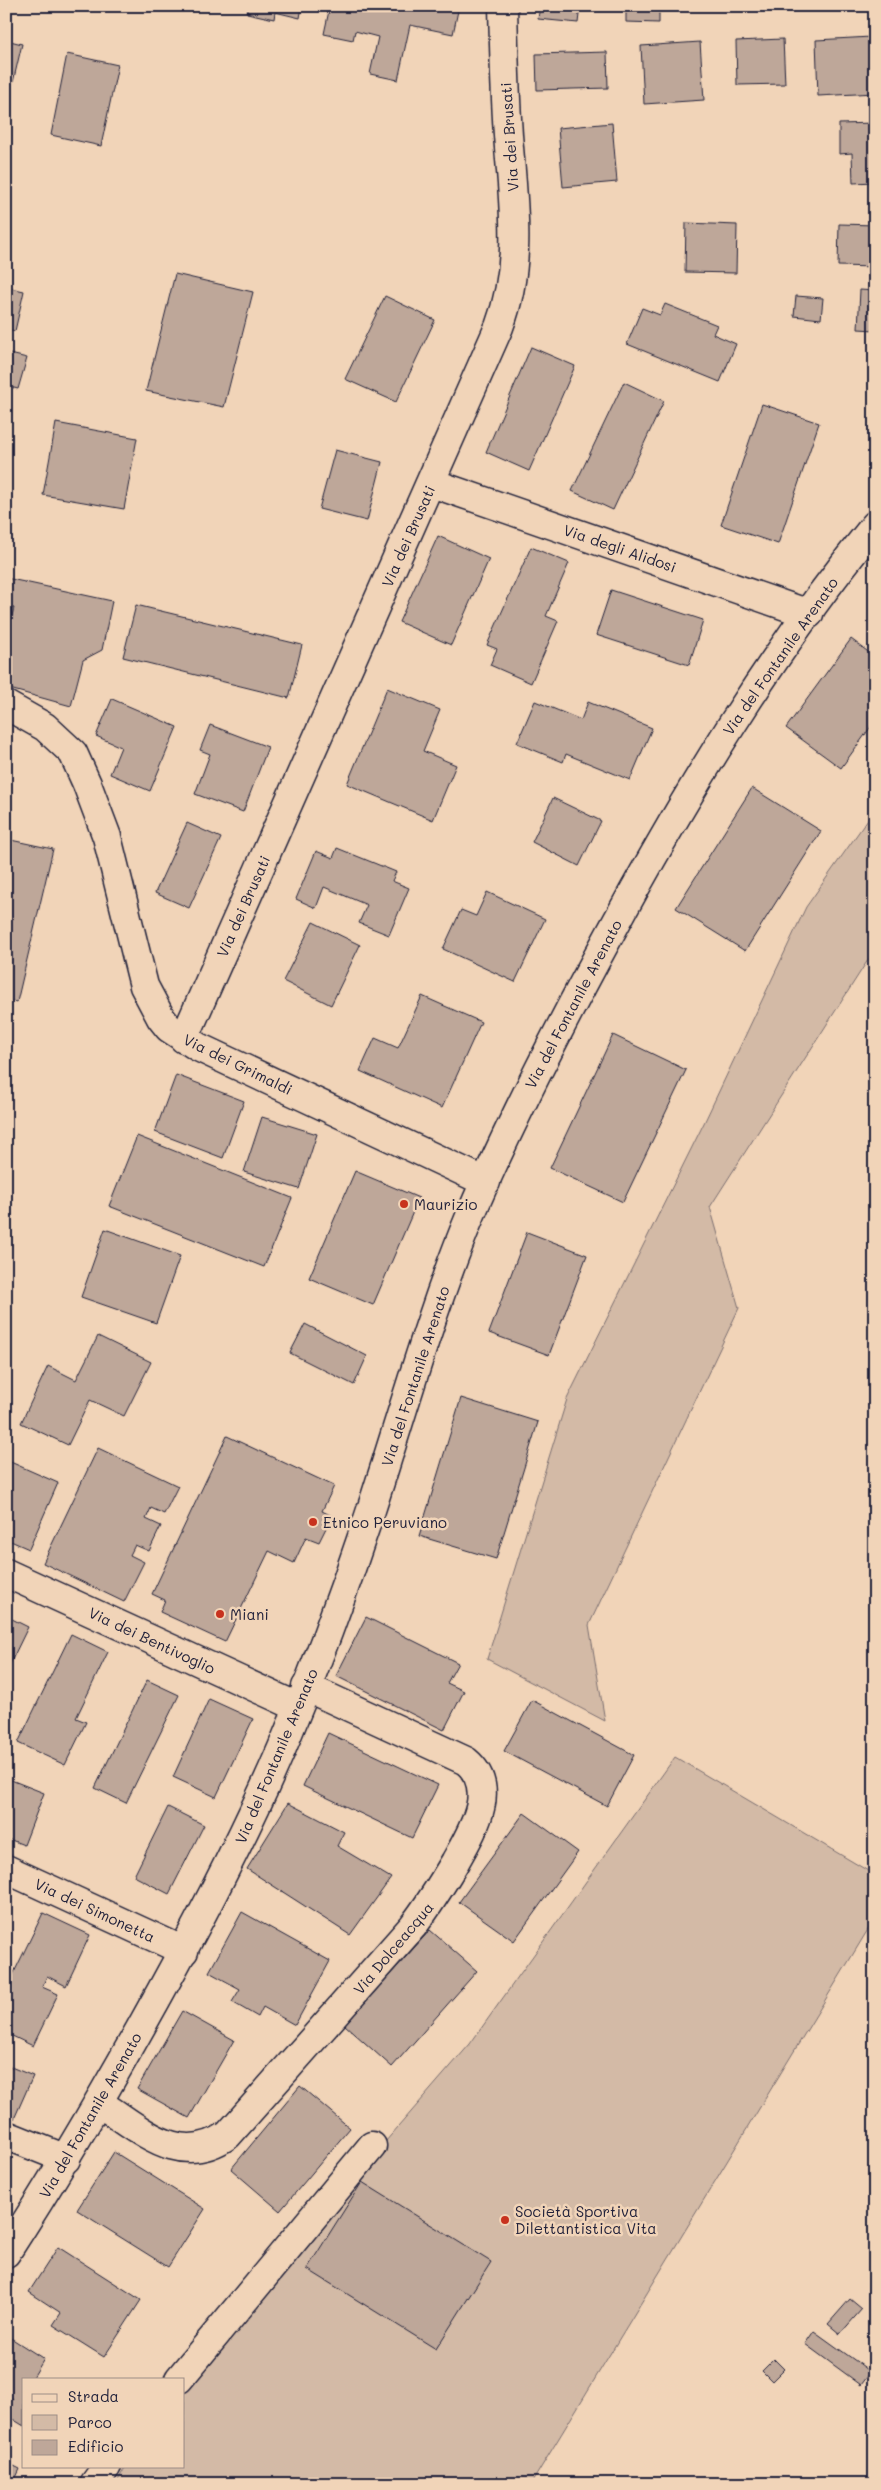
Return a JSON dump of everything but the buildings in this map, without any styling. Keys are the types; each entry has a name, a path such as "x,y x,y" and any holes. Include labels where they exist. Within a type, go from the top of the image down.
{"street":[{"name":"Via dei Brusati","path":"184,1039 499,327 512,284 515,240 505,93 503,6"},
{"name":"Via degli Alidosi","path":"432,482 808,614"},
{"name":"Via del Fontanile Arenato","path":"6,2253 99,2103 184,1952 247,1828 302,1697 369,1516 426,1337 470,1216 530,1084 659,844 727,731 808,614 875,525"},
{"name":"Via dei Grimaldi","path":"6,705 45,727 73,753 107,837 144,986 161,1018 169,1028 184,1039 486,1182"},
{"name":"Via dei Bentivoglio","path":"6,1573 302,1697"},
{"name":"Via Dolceacqua","path":"99,2103 172,2147 193,2150 207,2147 228,2135 413,1926 434,1899 471,1834 478,1817 482,1798 480,1780 472,1766 466,1761 302,1697"},
{"name":"Via dei Simonetta","path":"6,1869 184,1952"},
{"path":"6,2135 66,2159"},
{"path":"180,2378 372,2146"},
{"path":"94,2484 106,2468"}],"green space":[{"path":"875,809 875,949 710,1207 739,1308 589,1625 605,1721 487,1659 567,1399 705,1121 806,907"},
{"name":"Società Sportiva Dilettantistica Vita","path":"675,1757 875,1875 875,1918 531,2484 116,2484 125,2468 185,2468 185,2378 222,2330 470,2044"}],"place":[{"name":"Maurizio","path":"404,1204"},
{"name":"Etnico Peruviano","path":"313,1522"},
{"name":"Miani","path":"220,1614"},
{"name":"Società Sportiva Dilettantistica Vita","path":"505,2220"}]}
